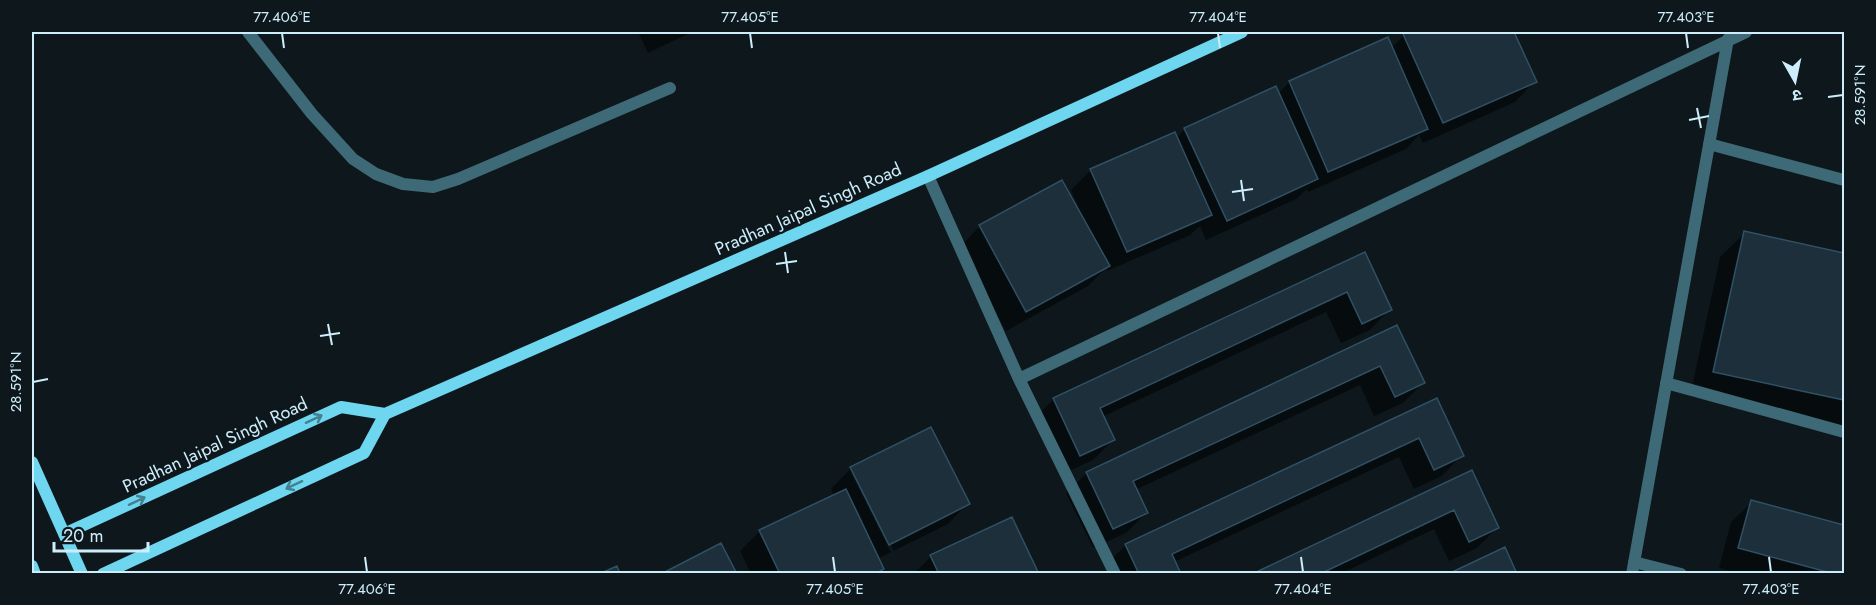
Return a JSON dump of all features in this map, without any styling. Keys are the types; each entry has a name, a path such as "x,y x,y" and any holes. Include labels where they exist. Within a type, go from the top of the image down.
{"street":[{"path":"248,32 312,114 353,159 376,174 403,184 433,186 458,179 670,88"},
{"name":"Pradhan Jaipal Singh Road","path":"64,534 341,407 385,414 928,176 1242,32"},
{"path":"1019,379 1746,32"},
{"path":"1681,573 1633,568 1728,39"},
{"path":"1709,144 1845,180"},
{"path":"928,176 1019,379 1114,573"},
{"path":"1666,383 1845,432"},
{"path":"103,573 364,453 385,414"},
{"path":"32,462 82,573"},
{"path":"32,566 35,573"}],"building":[{"path":"1409,32 1514,32 1537,82 1443,123 1403,34"},
{"path":"1388,37 1428,129 1328,172 1289,81"},
{"path":"1276,86 1318,179 1227,221 1184,128"},
{"path":"1175,132 1212,215 1127,252 1090,169"},
{"path":"1062,180 1110,266 1026,312 979,225"},
{"path":"1744,231 1844,253 1844,400 1713,372"},
{"path":"1365,252 1392,310 1362,324 1347,292 1100,408 1115,440 1080,456 1053,398"},
{"path":"1397,325 1425,383 1395,397 1380,366 1133,481 1148,513 1113,529 1086,472"},
{"path":"1437,398 1464,456 1434,470 1419,438 1172,554 1181,574 1139,574 1125,544"},
{"path":"931,427 970,504 889,545 850,467"},
{"path":"1472,470 1499,528 1469,542 1454,510 1320,574 1252,574"},
{"path":"846,489 884,569 875,574 780,574 759,530"},
{"path":"1751,500 1844,525 1844,574 1835,574 1738,548"},
{"path":"1012,517 1039,574 939,574 930,555"},
{"path":"721,543 737,574 661,574"},
{"path":"1505,547 1517,574 1448,574"},
{"path":"617,566 620,574 599,574"}]}
